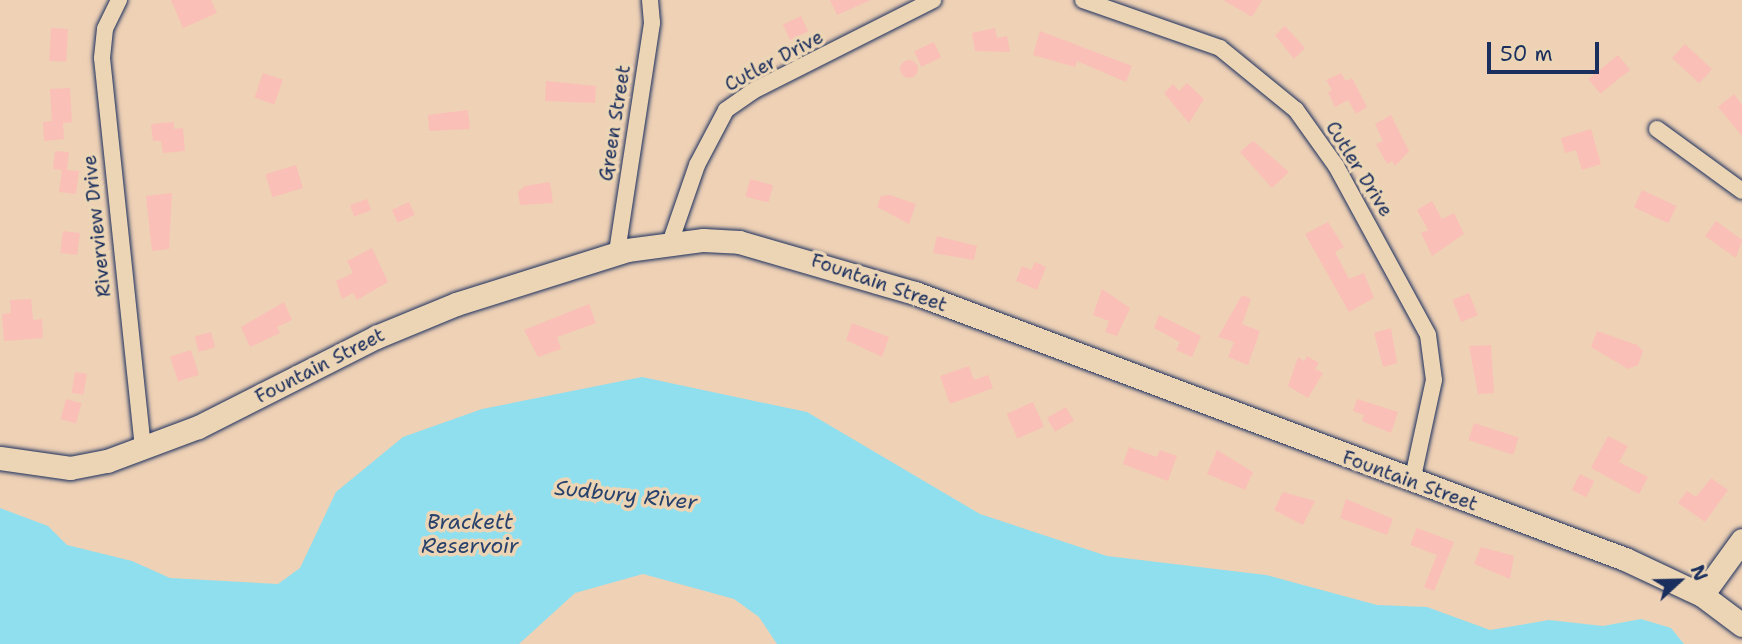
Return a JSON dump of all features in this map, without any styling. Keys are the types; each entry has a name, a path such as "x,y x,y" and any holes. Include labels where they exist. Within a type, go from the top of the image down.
{"street":[{"name":"Riverview Drive","path":"119,0 106,29 102,58 143,450"},
{"name":"Green Street","path":"617,252 652,23 650,0"},
{"name":"Cutler Drive","path":"670,243 696,165 726,110 753,91 933,0"},
{"name":"Cutler Drive","path":"1083,0 1220,48 1296,110 1336,166 1428,335 1434,380 1412,482"},
{"path":"1657,130 1742,191"},
{"name":"Fountain Street","path":"0,458 70,468 143,450 414,320 617,252 670,243 739,242 821,262 1625,559 1702,595 1742,625"},
{"path":"1702,595 1742,540"}],"water":[{"name":"Brackett Reservoir","path":"642,377 807,412 980,514 1107,556 1266,575 1377,605 1427,607 1490,630 1549,620 1603,626 1641,619 1671,628 1684,644 777,644 759,617 734,599 643,574 575,593 519,644 0,644 0,508 48,526 67,545 132,561 170,578 278,584 300,568 336,492 403,437 482,409"}],"building":[{"path":"171,0 211,0 217,13 183,28"},
{"path":"830,0 871,0 837,15"},
{"path":"1223,0 1262,0 1252,17"},
{"path":"801,16 808,31 790,40 783,24"},
{"path":"1285,26 1305,48 1294,59 1275,35"},
{"path":"51,28 68,29 66,62 49,61"},
{"path":"995,28 997,38 1007,36 1010,52 975,51 972,33"},
{"path":"1040,31 1132,66 1126,82 1077,61 1075,67 1033,55"},
{"path":"934,42 941,57 921,67 914,51"},
{"path":"1685,44 1712,69 1699,83 1672,58"},
{"path":"1618,55 1630,70 1600,94 1588,79"},
{"path":"909,60 915,63 918,69 915,75 909,78 903,75 900,69 903,63"},
{"path":"263,73 283,80 274,104 255,98"},
{"path":"1341,73 1346,81 1352,78 1367,107 1356,114 1348,100 1335,107 1328,92 1332,90 1326,80"},
{"path":"546,81 596,86 595,103 545,101"},
{"path":"1187,83 1204,99 1189,123 1164,93 1173,84 1179,91"},
{"path":"70,88 72,122 63,123 64,139 44,141 43,122 52,121 50,89"},
{"path":"1734,94 1742,105 1742,136 1718,107"},
{"path":"468,110 470,129 429,131 428,115"},
{"path":"1391,115 1409,151 1395,166 1392,161 1387,164 1376,144 1383,141 1375,124"},
{"path":"174,122 174,129 183,128 185,151 163,153 161,141 153,141 151,124"},
{"path":"1591,129 1601,164 1582,170 1576,150 1565,153 1561,138"},
{"path":"1253,141 1289,172 1272,188 1240,152"},
{"path":"55,151 69,152 67,170 79,171 76,194 59,192 62,170 53,169"},
{"path":"296,165 303,188 272,197 265,174"},
{"path":"750,179 773,185 769,203 745,196"},
{"path":"550,182 553,203 520,205 518,192 525,186"},
{"path":"1642,190 1676,206 1668,223 1634,207"},
{"path":"172,193 169,249 152,251 146,196"},
{"path":"890,195 916,204 909,224 877,207 881,196"},
{"path":"367,199 371,210 354,216 350,205"},
{"path":"1432,201 1442,219 1454,213 1464,234 1432,256 1421,233 1428,230 1417,210"},
{"path":"409,202 415,215 398,223 392,210"},
{"path":"1716,221 1742,240 1736,258 1705,236"},
{"path":"1328,222 1344,247 1335,252 1349,279 1364,273 1374,298 1349,312 1305,234"},
{"path":"63,231 80,233 77,255 60,253"},
{"path":"937,236 977,246 974,260 933,253"},
{"path":"372,248 388,282 357,300 353,293 342,299 336,281 353,273 347,261"},
{"path":"1035,262 1046,267 1037,290 1016,281 1022,266 1031,270"},
{"path":"1102,289 1130,308 1117,336 1105,332 1109,321 1093,315"},
{"path":"1469,293 1478,315 1461,322 1452,300"},
{"path":"1242,295 1251,299 1242,324 1260,331 1248,365 1228,357 1234,342 1218,337"},
{"path":"31,299 33,320 42,319 43,338 4,341 2,314 11,313 10,300"},
{"path":"284,302 292,320 277,327 280,333 250,347 241,327"},
{"path":"589,304 596,323 557,337 561,349 538,357 524,330"},
{"path":"1159,315 1201,336 1192,357 1176,350 1180,342 1154,328"},
{"path":"852,323 889,337 882,357 846,340"},
{"path":"1391,328 1397,363 1383,367 1374,333"},
{"path":"1597,331 1637,345 1643,351 1638,365 1628,369 1591,347"},
{"path":"211,332 215,347 199,352 195,336"},
{"path":"1491,345 1494,393 1478,394 1469,346"},
{"path":"191,350 199,375 178,382 170,357"},
{"path":"1307,356 1319,363 1315,369 1323,373 1308,398 1288,386 1298,357 1304,361"},
{"path":"969,366 974,380 988,375 993,388 950,404 940,376"},
{"path":"75,372 87,374 84,395 72,393"},
{"path":"66,399 81,403 76,423 61,419"},
{"path":"1357,399 1398,412 1391,433 1362,421 1364,415 1353,411"},
{"path":"1033,402 1044,427 1017,438 1007,414"},
{"path":"1066,407 1074,421 1055,432 1047,418"},
{"path":"1474,423 1519,438 1513,455 1468,440"},
{"path":"1608,436 1628,446 1619,462 1648,477 1639,494 1591,468"},
{"path":"1129,447 1157,457 1160,450 1177,456 1168,481 1123,464"},
{"path":"1217,450 1253,472 1245,490 1207,474"},
{"path":"1580,474 1594,481 1586,497 1572,490"},
{"path":"1711,478 1728,490 1705,522 1678,503 1687,491 1696,497"},
{"path":"1283,492 1315,501 1303,525 1274,510"},
{"path":"1346,499 1393,519 1387,535 1340,518"},
{"path":"1417,528 1454,542 1434,591 1424,587 1437,555 1410,545"},
{"path":"1481,547 1514,556 1510,579 1474,564"}],"water label":[{"name":"Sudbury River","path":"626,495"}]}
